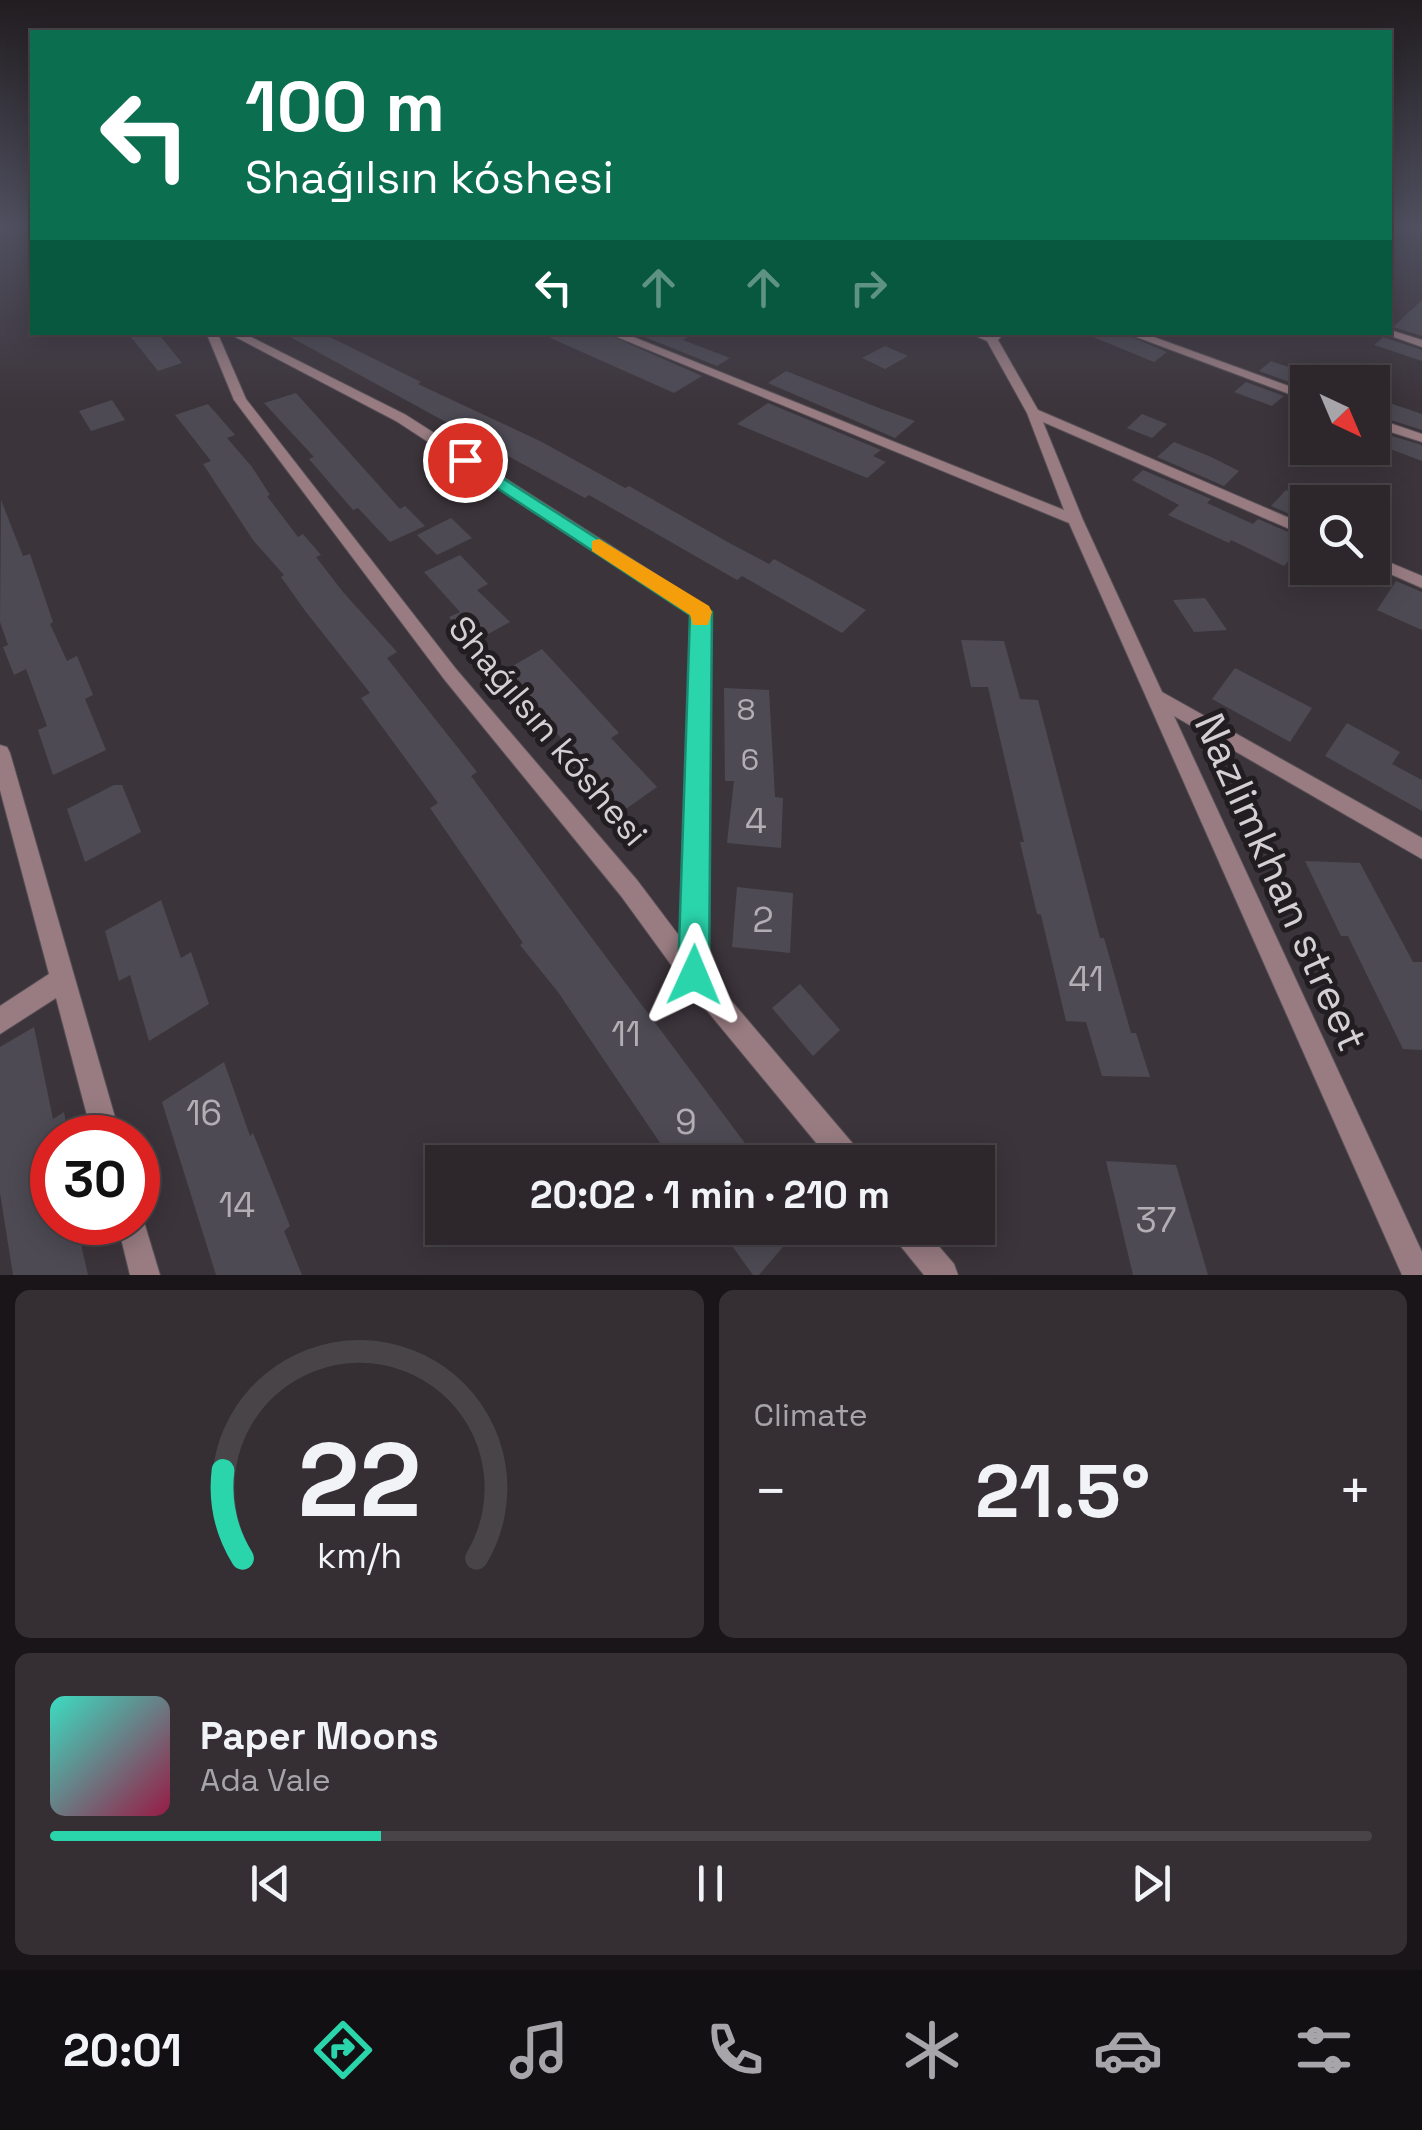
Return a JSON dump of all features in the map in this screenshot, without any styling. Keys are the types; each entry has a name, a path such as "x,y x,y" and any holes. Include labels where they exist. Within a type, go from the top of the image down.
{"street":[{"path":"1392,334 1422,344"},
{"name":"Shaǵılsın kóshesi","path":"212,335 240,400 450,674 836,1145"},
{"path":"237,335 402,418 701,612 694,975"},
{"path":"617,335 1075,520"},
{"name":"Nazlimkhan street","path":"988,335 1032,414 1075,520 1418,1275"},
{"path":"1136,335 1290,390"},
{"path":"1032,414 1290,524"},
{"path":"1390,426 1422,438"},
{"path":"1390,568 1422,582"},
{"path":"1156,697 1422,849"},
{"path":"0,753 101,1115"},
{"path":"0,1021 63,979"},
{"path":"137,1245 145,1275"},
{"path":"918,1245 943,1275"}],"building":[{"path":"1422,300 1422,336 1393,327"},
{"path":"129,335 159,335 182,363 158,371"},
{"path":"286,335 326,335 421,382 418,384 542,442 625,488 629,486 769,564 774,559 866,610 842,633 742,576 737,580 589,495 585,498"},
{"path":"544,335 609,335 702,376 674,393"},
{"path":"640,335 692,335 683,340 730,358 717,366"},
{"path":"1088,335 1127,335 1167,352 1154,362"},
{"path":"1383,337 1422,350 1422,361 1374,345"},
{"path":"885,346 908,356 885,369 862,358"},
{"path":"1271,361 1290,368 1290,382 1259,371"},
{"path":"786,371 915,421 895,438 768,383"},
{"path":"1246,382 1284,396 1272,406 1234,392"},
{"path":"296,393 400,509 405,506 425,526 390,542 358,508 353,510 309,459 314,457 264,403"},
{"path":"112,400 125,420 91,431 79,411"},
{"path":"768,403 881,450 873,456 886,462 867,478 737,424"},
{"path":"1390,403 1422,414 1422,430 1390,420"},
{"path":"208,404 235,435 227,438 252,467 270,495 267,496 298,537 303,534 321,555 316,557 343,592 397,652 387,658 477,772 471,776 746,1145 662,1145 558,992 520,945 523,943 430,808 438,803 361,698 370,693 306,612 281,577 284,575 253,540 203,464 211,461 175,415"},
{"path":"1142,414 1167,424 1152,438 1127,428"},
{"path":"1390,435 1422,445 1422,461 1390,449"},
{"path":"1174,442 1239,471 1224,486 1157,457"},
{"path":"1143,470 1211,499 1207,503 1253,524 1258,519 1290,533 1290,559 1284,566 1168,515 1179,505 1132,480"},
{"path":"1286,490 1290,492 1290,514 1271,506"},
{"path":"1,500 23,556 30,554 53,622 50,624 67,661 77,656 93,695 85,699 106,750 53,775 38,730 47,726 26,669 14,675 3,647 8,645 0,622"},
{"path":"451,518 472,538 437,555 417,535"},
{"path":"460,555 488,584 477,590 510,622 472,643 449,617 460,612 424,572"},
{"path":"1396,581 1422,592 1422,630 1377,610"},
{"path":"1205,598 1227,630 1194,632 1173,600"},
{"path":"961,640 1004,641 1020,699 1038,700 1100,938 1104,938 1131,1033 1136,1033 1150,1077 1102,1076 1086,1022 1066,1021 1020,842 1024,842 988,687 971,687"},
{"path":"542,649 619,733 611,738 657,787 616,816 575,769 583,764 504,671"},
{"path":"1235,668 1312,708 1290,742 1212,699"},
{"path":"724,688 769,690 775,797 783,798 781,848 727,843 734,781 725,781"},
{"path":"1347,723 1400,752 1392,764 1422,780 1422,811 1325,756"},
{"path":"114,785 122,785 141,832 85,862 67,809"},
{"path":"1305,861 1360,863 1413,962 1422,962 1422,1050 1403,1049 1348,936 1341,936"},
{"path":"737,887 793,893 790,953 732,947"},
{"path":"161,900 181,958 191,952 209,1004 149,1041 130,975 119,981 105,931"},
{"path":"800,984 840,1030 813,1056 772,1008"},
{"path":"34,1027 52,1115 30,1115 30,1245 81,1245 88,1275 13,1275 0,1193 0,1047"},
{"path":"224,1062 250,1136 253,1133 290,1226 284,1231 302,1275 216,1275 162,1102"},
{"path":"1106,1161 1176,1165 1208,1275 1133,1275"},
{"path":"731,1245 785,1245 759,1275 753,1275"}],"slow traffic":[{"path":"599,546 701,612 701,619"}],"route":[{"path":"465,460 701,612 694,975"}]}
